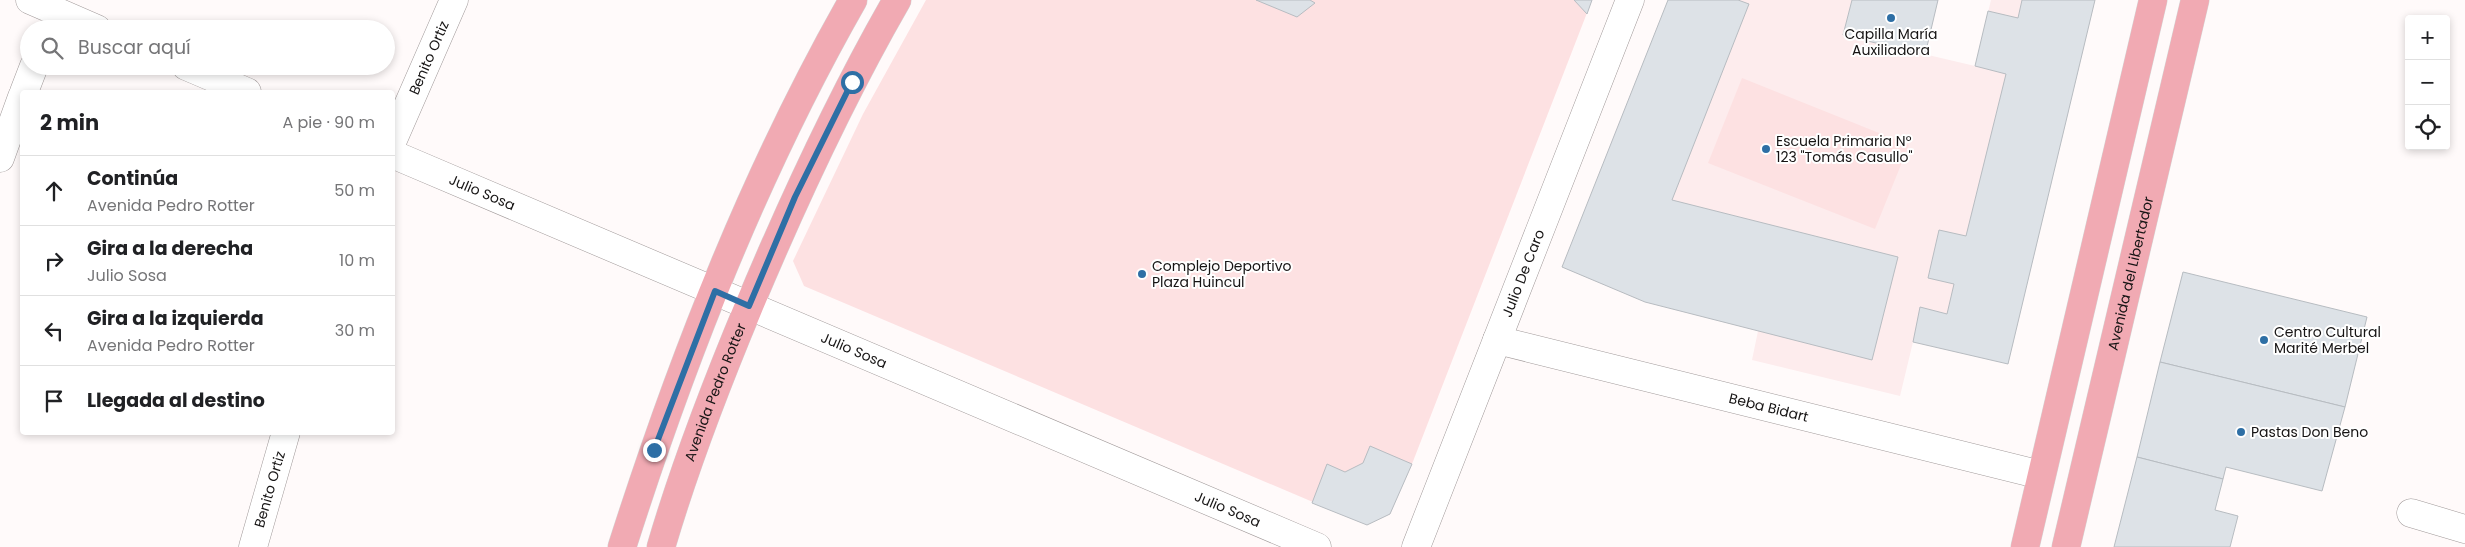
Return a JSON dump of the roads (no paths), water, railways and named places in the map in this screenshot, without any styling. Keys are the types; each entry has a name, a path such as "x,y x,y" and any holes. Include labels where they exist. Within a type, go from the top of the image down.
{"main road":[{"path":"622,547 658,442 715,291 762,178 815,69 853,0"},
{"name":"Avenida Pedro Rotter","path":"661,547 697,438 749,306 822,141 897,0"},
{"path":"2025,547 2153,0"},
{"name":"Avenida del Libertador","path":"2066,547 2196,0"}],"street":[{"path":"30,0 74,20"},
{"name":"Benito Ortiz","path":"395,135 454,0"},
{"name":"Julio De Caro","path":"1416,547 1630,0"},
{"path":"25,90 31,75"},
{"path":"207,75 242,90"},
{"path":"0,158 20,103"},
{"name":"Julio Sosa","path":"395,155 1317,547"},
{"name":"Beba Bidart","path":"1497,340 2041,475"},
{"name":"Benito Ortiz","path":"253,547 285,435"},
{"path":"2411,514 2465,529"}],"place":[{"name":"Capilla María Auxiliadora","path":"1891,18"},
{"name":"Escuela Primaria N° 123 \"Tomás Casullo\"","path":"1766,149"},
{"name":"Complejo Deportivo Plaza Huincul","path":"1142,274"},
{"name":"Centro Cultural Marité Merbel","path":"2264,340"},
{"name":"Pastas Don Beno","path":"2241,432"}]}
